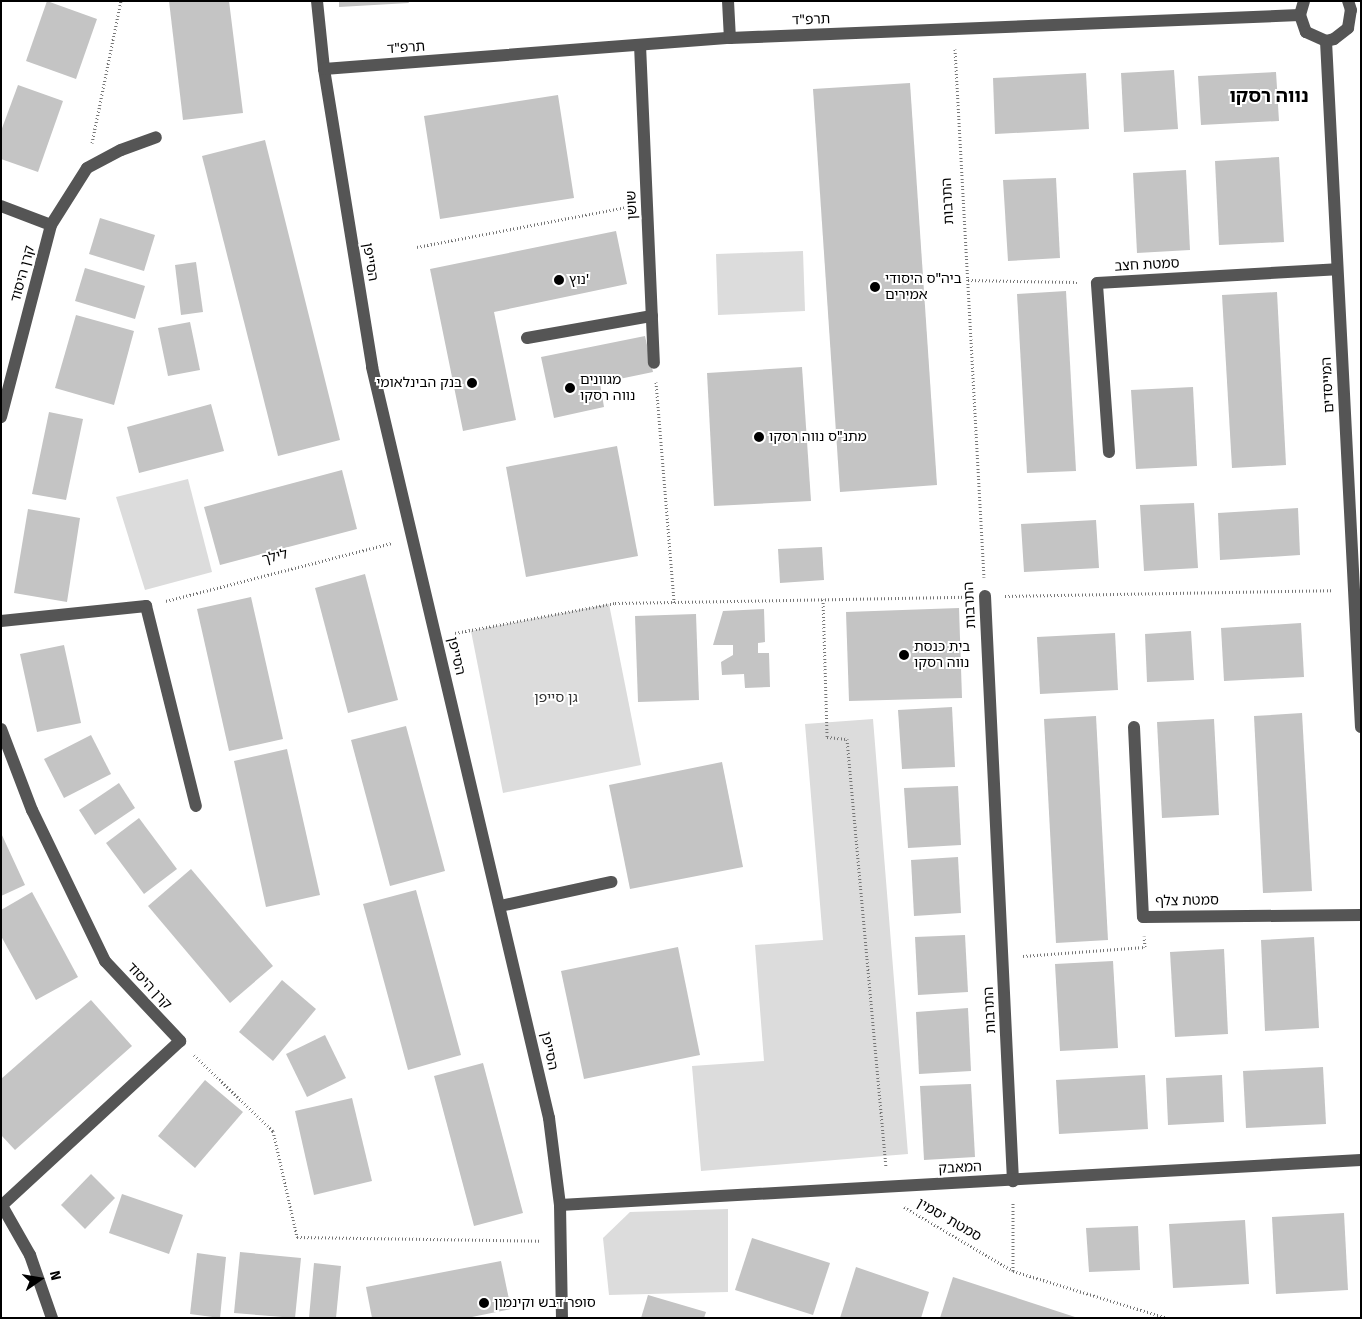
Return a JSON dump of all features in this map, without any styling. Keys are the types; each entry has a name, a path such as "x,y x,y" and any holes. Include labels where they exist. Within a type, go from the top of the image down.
{"street":[{"name":"הסייפן","path":"317,1 324,69 372,367 500,906 548,1118 560,1205 559,1241 562,1318"},
{"path":"728,1 730,38"},
{"path":"1304,1 1300,15 1306,32 1326,41 1342,34 1348,28 1353,7"},
{"name":"תרפ\"ד","path":"324,69 730,38 1300,15"},
{"name":"המייסדים","path":"1326,41 1337,269 1355,487 1361,719"},
{"name":"שושן","path":"640,45 654,364"},
{"path":"87,168 121,150 156,137"},
{"name":"קרן היסוד","path":"1,417 52,225 87,168"},
{"path":"1,206 52,225"},
{"name":"סמטת חצב","path":"1108,452 1097,283 1337,269"},
{"path":"527,338 652,316"},
{"name":"התרבות","path":"985,596 1013,1181"},
{"path":"1,621 146,606 196,806"},
{"name":"סמטת צלף","path":"1134,727 1143,917 1361,915"},
{"name":"קרן היסוד","path":"1,729 32,810 105,961 180,1041"},
{"path":"500,906 611,882"},
{"path":"52,1318 30,1255 2,1204 180,1041"},
{"name":"המאבק","path":"560,1205 1361,1160"}],"path":[{"path":"87,168 122,1"},
{"name":"התרבות","path":"954,29 985,596"},
{"path":"417,247 647,203"},
{"path":"968,280 1097,283"},
{"path":"654,364 674,602"},
{"name":"לילך","path":"146,606 413,538"},
{"path":"823,600 828,737 847,739 888,1187"},
{"path":"436,636 615,603"},
{"path":"1002,957 1145,947 1143,917"},
{"path":"180,1041 273,1131 297,1237 559,1241"},
{"path":"1013,1181 1014,1271"},
{"name":"סמטת יסמין","path":"872,1188 1014,1271 1168,1318"}],"green space":[{"path":"803,251 805,311 718,315 716,254"},
{"path":"188,479 212,572 145,590 116,497"},
{"name":"גן סייפן","path":"609,604 641,765 503,793 471,631"},
{"path":"873,719 908,1154 701,1171 692,1066 764,1061 755,945 823,940 805,724"},
{"path":"728,1209 728,1292 609,1295 603,1238 630,1212"}],"building":[{"path":"47,1 97,19 76,79 26,61"},
{"path":"169,1 229,1 243,113 183,120"},
{"path":"339,1 408,1 409,3 339,7"},
{"path":"1174,70 1178,129 1124,132 1121,73"},
{"path":"1276,72 1279,121 1201,125 1198,76"},
{"path":"1086,73 1089,129 995,134 993,78"},
{"name":"ביה\"ס היסודי אמירים","path":"910,83 937,485 840,492 813,89"},
{"path":"18,85 63,101 38,172 1,159 1,131"},
{"path":"558,95 574,198 440,219 424,116"},
{"path":"265,140 340,440 278,456 202,156"},
{"path":"1279,157 1284,242 1219,245 1215,161"},
{"path":"1186,170 1190,250 1137,253 1133,173"},
{"path":"1056,178 1060,258 1008,261 1003,180"},
{"path":"100,218 155,235 144,271 89,254"},
{"path":"616,231 627,284 494,312 516,420 463,431 430,269"},
{"path":"196,262 203,312 181,315 175,265"},
{"path":"85,268 145,286 135,319 75,301"},
{"path":"1066,291 1076,471 1027,473 1017,294"},
{"path":"1277,292 1286,465 1232,468 1222,295"},
{"path":"76,315 134,331 114,405 55,388"},
{"path":"190,322 200,370 168,376 158,328"},
{"path":"645,336 653,372 600,383 604,407 554,418 541,357"},
{"name":"מתנ\"ס נווה רסקו","path":"802,367 811,501 714,506 707,373"},
{"path":"1193,387 1197,466 1136,469 1131,390"},
{"path":"211,404 224,451 139,473 127,427"},
{"path":"49,412 83,419 66,500 32,494"},
{"path":"617,446 638,556 526,577 506,467"},
{"path":"342,470 357,529 220,565 204,507"},
{"path":"1194,503 1198,568 1144,571 1140,505"},
{"path":"1298,508 1300,555 1220,560 1218,513"},
{"path":"28,509 80,518 67,602 14,593"},
{"path":"1096,520 1099,568 1024,572 1021,524"},
{"path":"822,547 824,580 780,583 778,549"},
{"path":"365,574 398,700 348,713 315,588"},
{"path":"251,597 283,739 229,751 197,609"},
{"name":"בית כנסת נווה רסקו","path":"959,608 962,698 849,701 846,612"},
{"path":"764,609 765,642 758,643 758,653 769,653 770,687 745,688 744,674 722,675 721,662 733,655 733,645 713,645 723,611"},
{"path":"696,614 699,700 638,702 635,616"},
{"path":"1301,623 1304,677 1224,681 1221,628"},
{"path":"1191,631 1194,680 1147,682 1145,634"},
{"path":"1115,633 1118,690 1040,694 1037,637"},
{"path":"64,645 81,723 37,732 20,654"},
{"path":"952,707 955,767 902,769 898,710"},
{"path":"1302,713 1312,891 1263,893 1254,716"},
{"path":"1096,716 1108,940 1056,943 1044,719"},
{"path":"1214,719 1219,815 1162,818 1157,722"},
{"path":"406,726 445,871 390,886 351,740"},
{"path":"91,735 111,774 64,798 44,759"},
{"path":"287,749 320,895 266,907 234,761"},
{"path":"722,762 743,867 630,889 609,785"},
{"path":"119,783 135,808 95,835 79,810"},
{"path":"958,786 961,845 908,848 904,788"},
{"path":"139,818 177,869 144,894 106,843"},
{"path":"1,833 25,885 1,896"},
{"path":"958,857 961,913 914,916 911,860"},
{"path":"191,869 273,966 230,1003 148,906"},
{"path":"416,890 461,1055 408,1070 363,904"},
{"path":"32,892 78,977 36,1000 1,936 1,910"},
{"path":"965,935 968,992 918,995 915,937"},
{"path":"1314,937 1319,1028 1265,1031 1261,940"},
{"path":"678,947 700,1055 584,1079 561,971"},
{"path":"1224,949 1228,1034 1175,1037 1170,952"},
{"path":"1113,961 1118,1048 1060,1051 1055,964"},
{"path":"282,980 316,1009 273,1061 239,1032"},
{"path":"91,1000 132,1046 15,1150 1,1135 1,1079"},
{"path":"968,1008 971,1071 919,1074 916,1012"},
{"path":"325,1035 346,1078 307,1097 286,1054"},
{"path":"483,1063 523,1213 474,1226 434,1076"},
{"path":"1323,1067 1326,1124 1246,1128 1243,1071"},
{"path":"1145,1075 1148,1129 1059,1134 1056,1080"},
{"path":"1222,1075 1224,1122 1168,1125 1166,1078"},
{"path":"205,1080 243,1112 195,1168 158,1136"},
{"path":"971,1084 975,1157 924,1160 920,1086"},
{"path":"352,1098 372,1181 314,1195 295,1111"},
{"path":"91,1174 115,1198 85,1229 61,1205"},
{"path":"122,1194 183,1215 169,1254 109,1233"},
{"path":"1344,1213 1348,1290 1276,1294 1272,1217"},
{"path":"1245,1220 1249,1284 1173,1288 1169,1224"},
{"path":"1138,1226 1140,1270 1089,1272 1086,1228"},
{"path":"752,1238 830,1263 813,1315 735,1290"},
{"path":"240,1252 301,1258 295,1318 234,1313"},
{"path":"197,1253 226,1257 220,1318 190,1314"},
{"path":"501,1261 511,1309 467,1318 372,1318 366,1287"},
{"path":"314,1263 341,1266 336,1318 309,1318"},
{"path":"856,1267 929,1292 921,1318 840,1318"},
{"path":"953,1277 1075,1317 1075,1318 940,1318"},
{"path":"648,1295 706,1312 704,1318 641,1318"}],"place":[{"name":"נוץ'","path":"559,280"},
{"name":"ביה\"ס היסודי אמירים","path":"875,287"},
{"name":"בנק הבינלאומי","path":"472,383"},
{"name":"מגוונים נווה רסקו","path":"570,388"},
{"name":"מתנ\"ס נווה רסקו","path":"759,437"},
{"name":"בית כנסת נווה רסקו","path":"904,655"},
{"name":"סופר דבש וקינמון","path":"484,1303"}],"district":[{"name":"נווה רסקו","path":"1269,96"}]}
